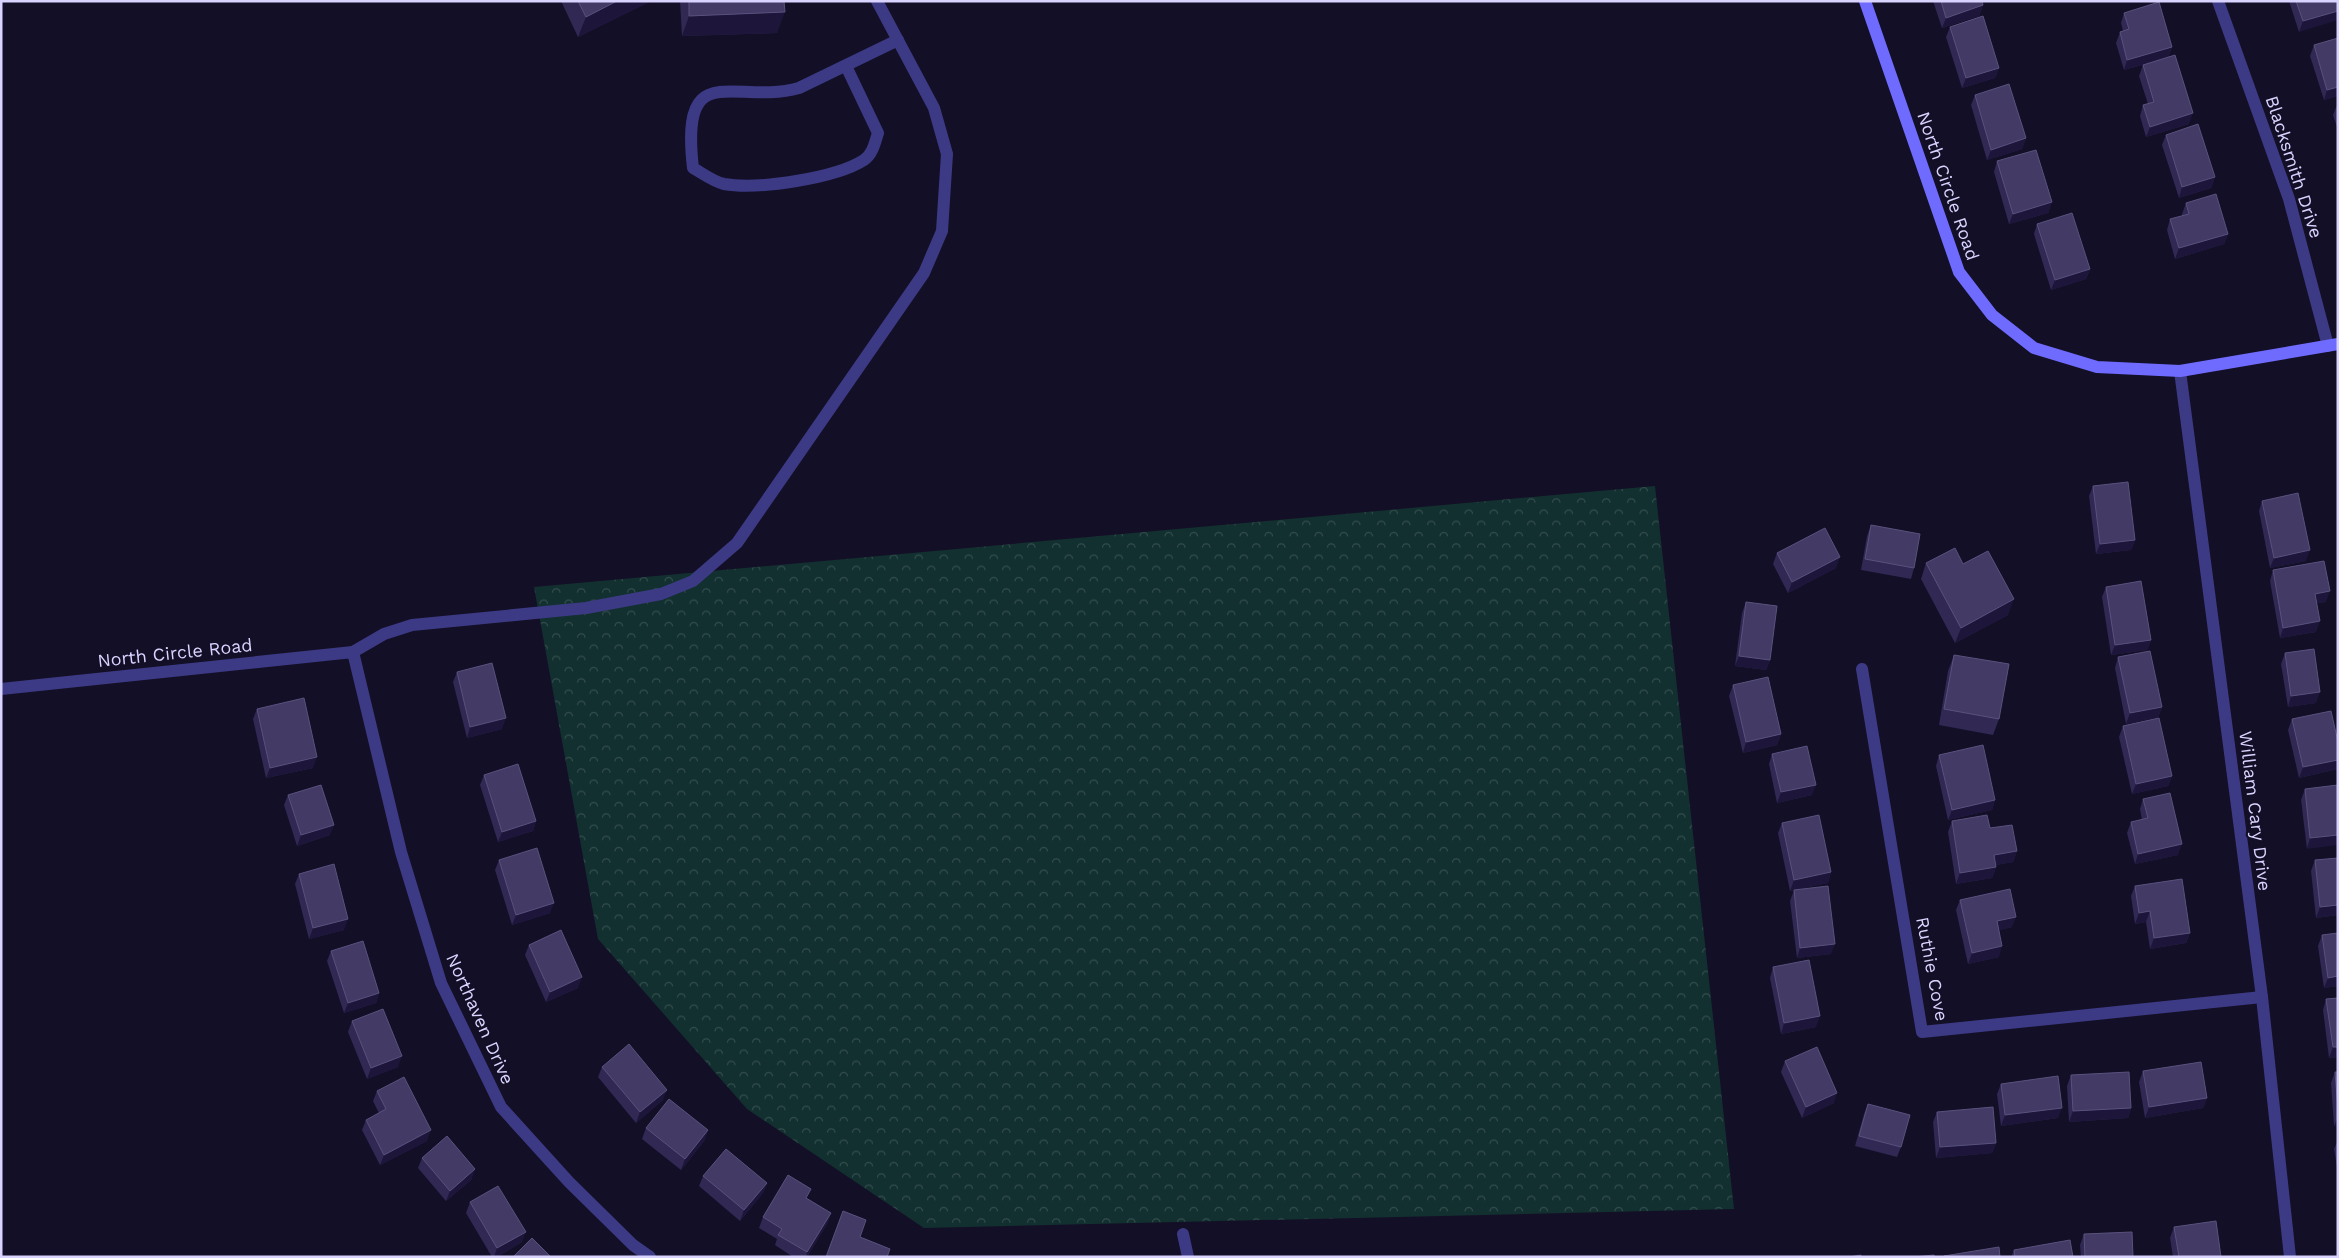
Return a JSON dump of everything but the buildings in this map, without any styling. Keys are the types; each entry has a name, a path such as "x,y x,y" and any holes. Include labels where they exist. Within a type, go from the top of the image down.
{"street":[{"path":"353,652 384,634 412,625 586,608 661,594 693,581 737,543 924,273 942,231 947,154 934,108 877,1"},
{"name":"North Circle Road","path":"1866,1 1959,272 1992,315 2034,348 2097,367 2180,371 2333,345"},
{"name":"Blacksmith Drive","path":"2218,1 2289,199 2333,345"},
{"path":"846,66 878,133 873,148 865,159 827,176 749,186 722,184 693,168 691,150 694,112 701,98 722,90 786,92 799,88 898,40"},
{"name":"William Cary Drive","path":"2180,371 2262,997 2290,1257"},
{"name":"North Circle Road","path":"1,689 353,652"},
{"name":"Northaven Drive","path":"353,652 401,852 441,983 500,1107 569,1182 633,1245 650,1257"},
{"name":"Ruthie Cove","path":"1862,669 1922,1032 2262,997"},
{"path":"1183,1234 1188,1257"}],"green space":[{"path":"1655,486 1734,1209 924,1228 747,1109 598,939 534,587"}]}
